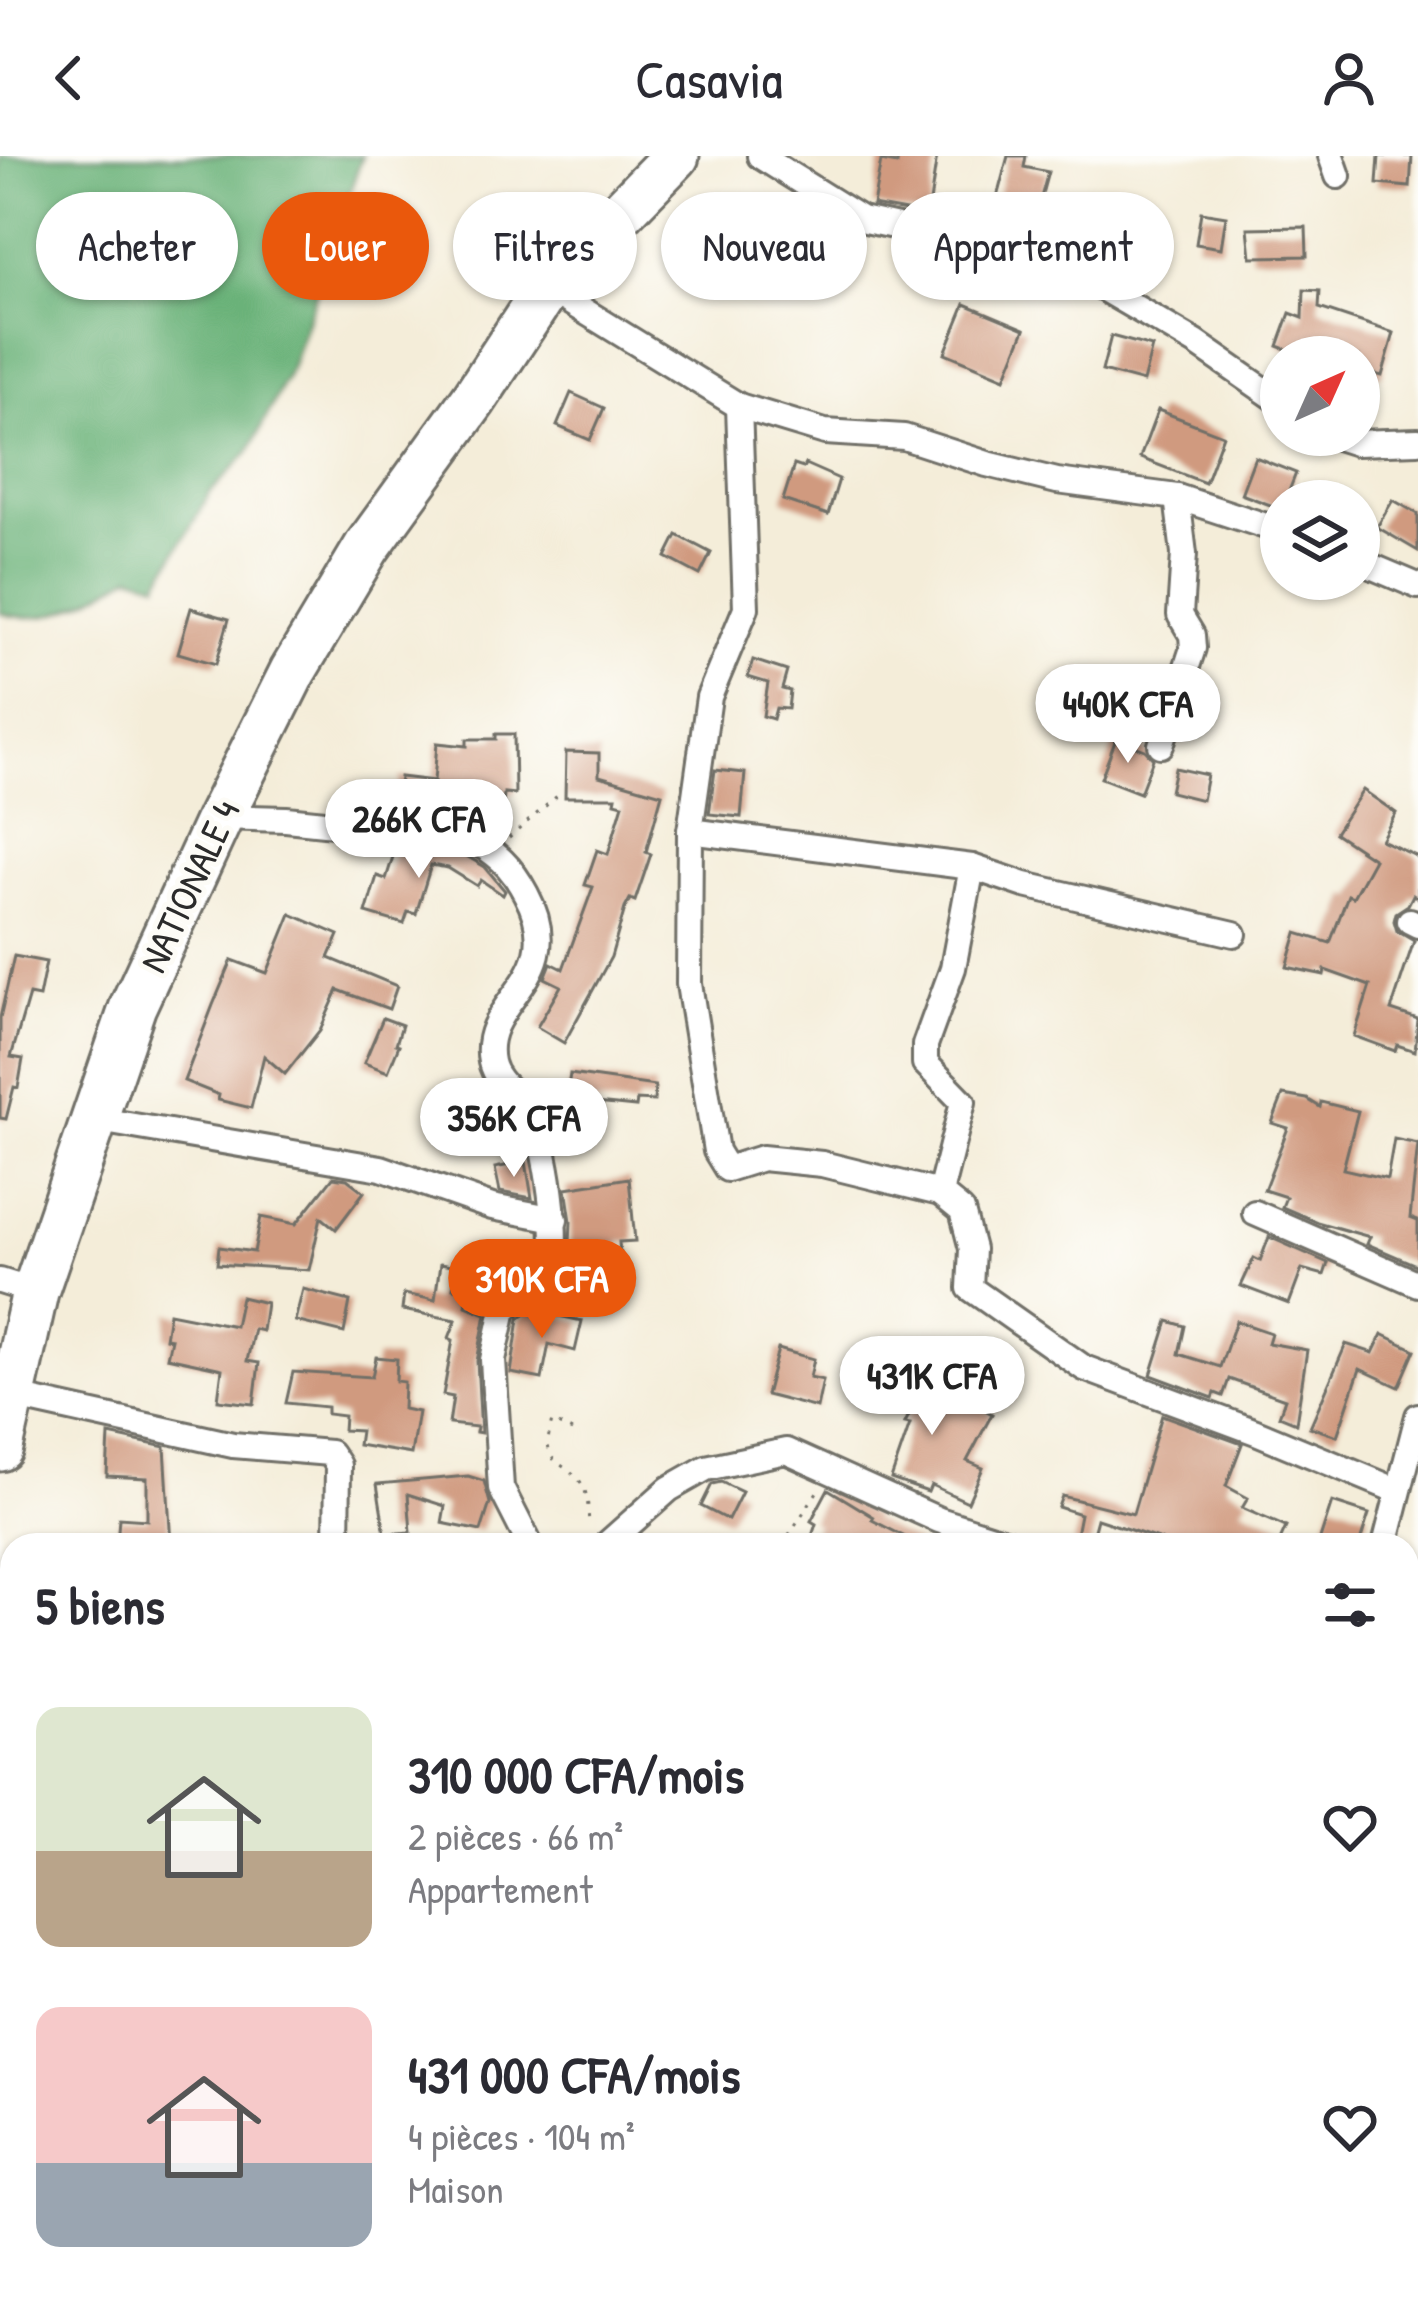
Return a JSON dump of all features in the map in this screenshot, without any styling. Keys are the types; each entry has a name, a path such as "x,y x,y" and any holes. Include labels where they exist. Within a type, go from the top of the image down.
{"highway":[{"name":"NATIONALE 4","path":"637,196 676,156"},
{"name":"NATIONALE 4","path":"0,1448 12,1396 18,1286 93,1119 133,1006 220,817 293,671 367,547 539,300"}],"street":[{"path":"760,156 861,219 981,245 1090,281 1196,343 1260,387"},
{"path":"567,300 739,406 825,432 904,436 1057,481 1178,497 1260,524"},
{"path":"739,406 746,608 709,697 690,831 689,984 716,1151 727,1169 762,1158 822,1164 940,1193 962,1211 972,1249 970,1288 1084,1368 1398,1490"},
{"path":"1380,442 1418,441"},
{"path":"1162,746 1193,648 1192,635 1180,615 1184,554 1178,497"},
{"path":"1380,570 1418,586"},
{"path":"220,817 468,838 493,850 525,891 536,914 540,940 535,966 495,1024 489,1045 492,1069 529,1112 537,1129 556,1241 550,1276 504,1309 494,1360 501,1488 524,1533"},
{"path":"690,831 972,867 1025,885 1234,934"},
{"path":"940,1193 963,1102 925,1063 925,1045 952,968 972,867"},
{"path":"93,1119 381,1168 492,1207 554,1219"},
{"path":"1255,1213 1418,1284"},
{"path":"12,1396 216,1442 330,1453 338,1466 337,1533"},
{"path":"1388,1533 1418,1416"},
{"path":"602,1533 706,1468 786,1451 939,1520 979,1533"}],"path":[{"path":"493,850 557,796"},
{"path":"572,1431 552,1421 548,1448 552,1459 581,1481 596,1533"},
{"path":"790,1533 826,1482 853,1480"}],"green space":[{"path":"0,156 362,156 350,192 262,192 262,300 314,300 291,368 249,452 210,493 158,583 131,575 85,602 52,614 18,617 0,613"}],"building":[{"path":"898,156 937,156 932,192 891,192 891,208 873,205 881,161 897,164"},
{"path":"1008,156 1026,156 1024,167 1048,172 1043,192 998,192"},
{"path":"1379,156 1412,156 1410,187 1377,184"},
{"path":"1201,212 1226,216 1221,248 1196,244"},
{"path":"1306,227 1307,256 1251,257 1248,228"},
{"path":"1304,290 1320,291 1319,308 1394,333 1382,376 1380,336 1282,336 1290,313 1303,318"},
{"path":"965,304 1025,329 1005,378 945,353"},
{"path":"1111,336 1152,347 1143,382 1102,371"},
{"path":"571,393 604,408 590,440 557,426"},
{"path":"1158,410 1223,435 1205,483 1140,458"},
{"path":"1255,457 1296,473 1293,480 1260,480 1260,501 1241,494"},
{"path":"805,464 839,479 828,515 783,500 794,465 803,468"},
{"path":"1393,500 1418,514 1418,551 1380,529"},
{"path":"677,535 711,553 700,575 666,557"},
{"path":"191,608 229,619 216,664 178,653"},
{"path":"753,660 787,671 782,689 790,691 788,709 776,708 773,719 763,716 768,683 748,677"},
{"path":"496,734 514,734 515,794 504,793 501,836 470,822 396,814 400,777 434,781 437,743 467,746 467,739 496,739"},
{"path":"1116,739 1145,750 1153,759 1140,793 1101,778"},
{"path":"566,752 599,753 599,776 662,794 646,852 651,854 635,901 630,899 625,908 611,957 564,1043 537,1027 561,986 545,978 551,963 563,969 593,887 585,885 597,850 608,854 623,804 615,802 616,797 565,797"},
{"path":"1175,768 1207,775 1202,800 1170,792"},
{"path":"715,770 745,773 741,817 709,814"},
{"path":"1363,790 1396,813 1381,840 1418,857 1418,898 1413,895 1394,921 1397,931 1414,941 1391,1010 1418,1019 1415,1051 1397,1045 1395,1051 1354,1036 1370,986 1325,970 1324,975 1287,967 1297,933 1330,943 1348,895 1353,897 1374,859 1335,833"},
{"path":"396,847 463,854 485,867 505,891 503,895 481,880 477,886 448,868 431,865 416,914 408,912 404,924 366,913 377,876 386,879"},
{"path":"291,914 339,935 329,958 397,986 389,1009 338,990 320,1030 285,1074 264,1056 251,1108 218,1100 219,1095 184,1081 213,1005 232,960 267,973"},
{"path":"14,956 46,962 39,997 29,995 11,1057 23,1059 6,1119 0,1118 0,1018"},
{"path":"383,1018 402,1025 388,1072 364,1063"},
{"path":"570,1074 655,1086 654,1101 637,1100 636,1107 566,1100"},
{"path":"1283,1095 1320,1107 1321,1102 1358,1111 1343,1169 1387,1179 1394,1139 1418,1144 1410,1218 1418,1221 1418,1266 1367,1244 1370,1237 1282,1207 1286,1197 1264,1190 1288,1128 1272,1123"},
{"path":"526,1162 532,1198 500,1192 495,1168"},
{"path":"333,1177 347,1179 364,1192 336,1229 321,1217 309,1270 217,1264 219,1247 254,1252 261,1217 296,1224"},
{"path":"629,1178 635,1241 619,1242 622,1281 612,1301 589,1304 607,1264 569,1267 571,1221 566,1188"},
{"path":"1269,1237 1328,1263 1324,1275 1302,1269 1289,1304 1241,1286 1254,1258 1260,1261"},
{"path":"440,1264 457,1267 453,1288 468,1290 466,1306 486,1314 477,1361 481,1433 476,1432 477,1427 449,1424 453,1397 443,1395 453,1340 449,1338 456,1320 402,1310 404,1294 435,1300"},
{"path":"303,1289 350,1301 344,1333 295,1321"},
{"path":"241,1297 266,1303 262,1331 254,1329 247,1361 259,1363 254,1404 218,1400 222,1369 167,1357 169,1313 235,1326"},
{"path":"531,1310 582,1321 575,1351 549,1344 542,1379 511,1373 519,1319"},
{"path":"1168,1321 1185,1326 1179,1354 1220,1367 1236,1321 1271,1333 1268,1343 1307,1350 1296,1423 1279,1416 1285,1399 1229,1379 1223,1396 1215,1393 1213,1398 1151,1375"},
{"path":"1382,1334 1415,1350 1399,1387 1360,1369 1337,1436 1310,1427 1346,1344 1373,1353"},
{"path":"778,1349 814,1359 810,1377 823,1380 817,1408 766,1395"},
{"path":"376,1357 397,1359 396,1381 404,1382 403,1409 418,1412 411,1454 358,1445 360,1431 343,1430 344,1416 327,1414 327,1407 286,1403 293,1372 372,1377"},
{"path":"860,1376 917,1394 919,1389 960,1406 964,1398 992,1414 967,1461 983,1468 968,1502 931,1485 928,1492 891,1479 909,1415 853,1397"},
{"path":"1162,1415 1242,1444 1226,1486 1248,1498 1242,1508 1286,1527 1283,1533 1140,1533 1097,1519 1093,1533 1076,1533 1080,1514 1058,1507 1062,1496 1133,1514"},
{"path":"109,1435 165,1447 170,1533 118,1533 119,1518 147,1520 147,1478 107,1476"},
{"path":"468,1476 484,1481 490,1503 481,1531 442,1523 445,1506 408,1494 411,1532 385,1533 377,1484"},
{"path":"721,1482 742,1492 728,1520 701,1506 712,1484"},
{"path":"828,1489 897,1533 813,1533 816,1524 811,1521"},
{"path":"1332,1502 1369,1514 1363,1533 1322,1533"}]}
